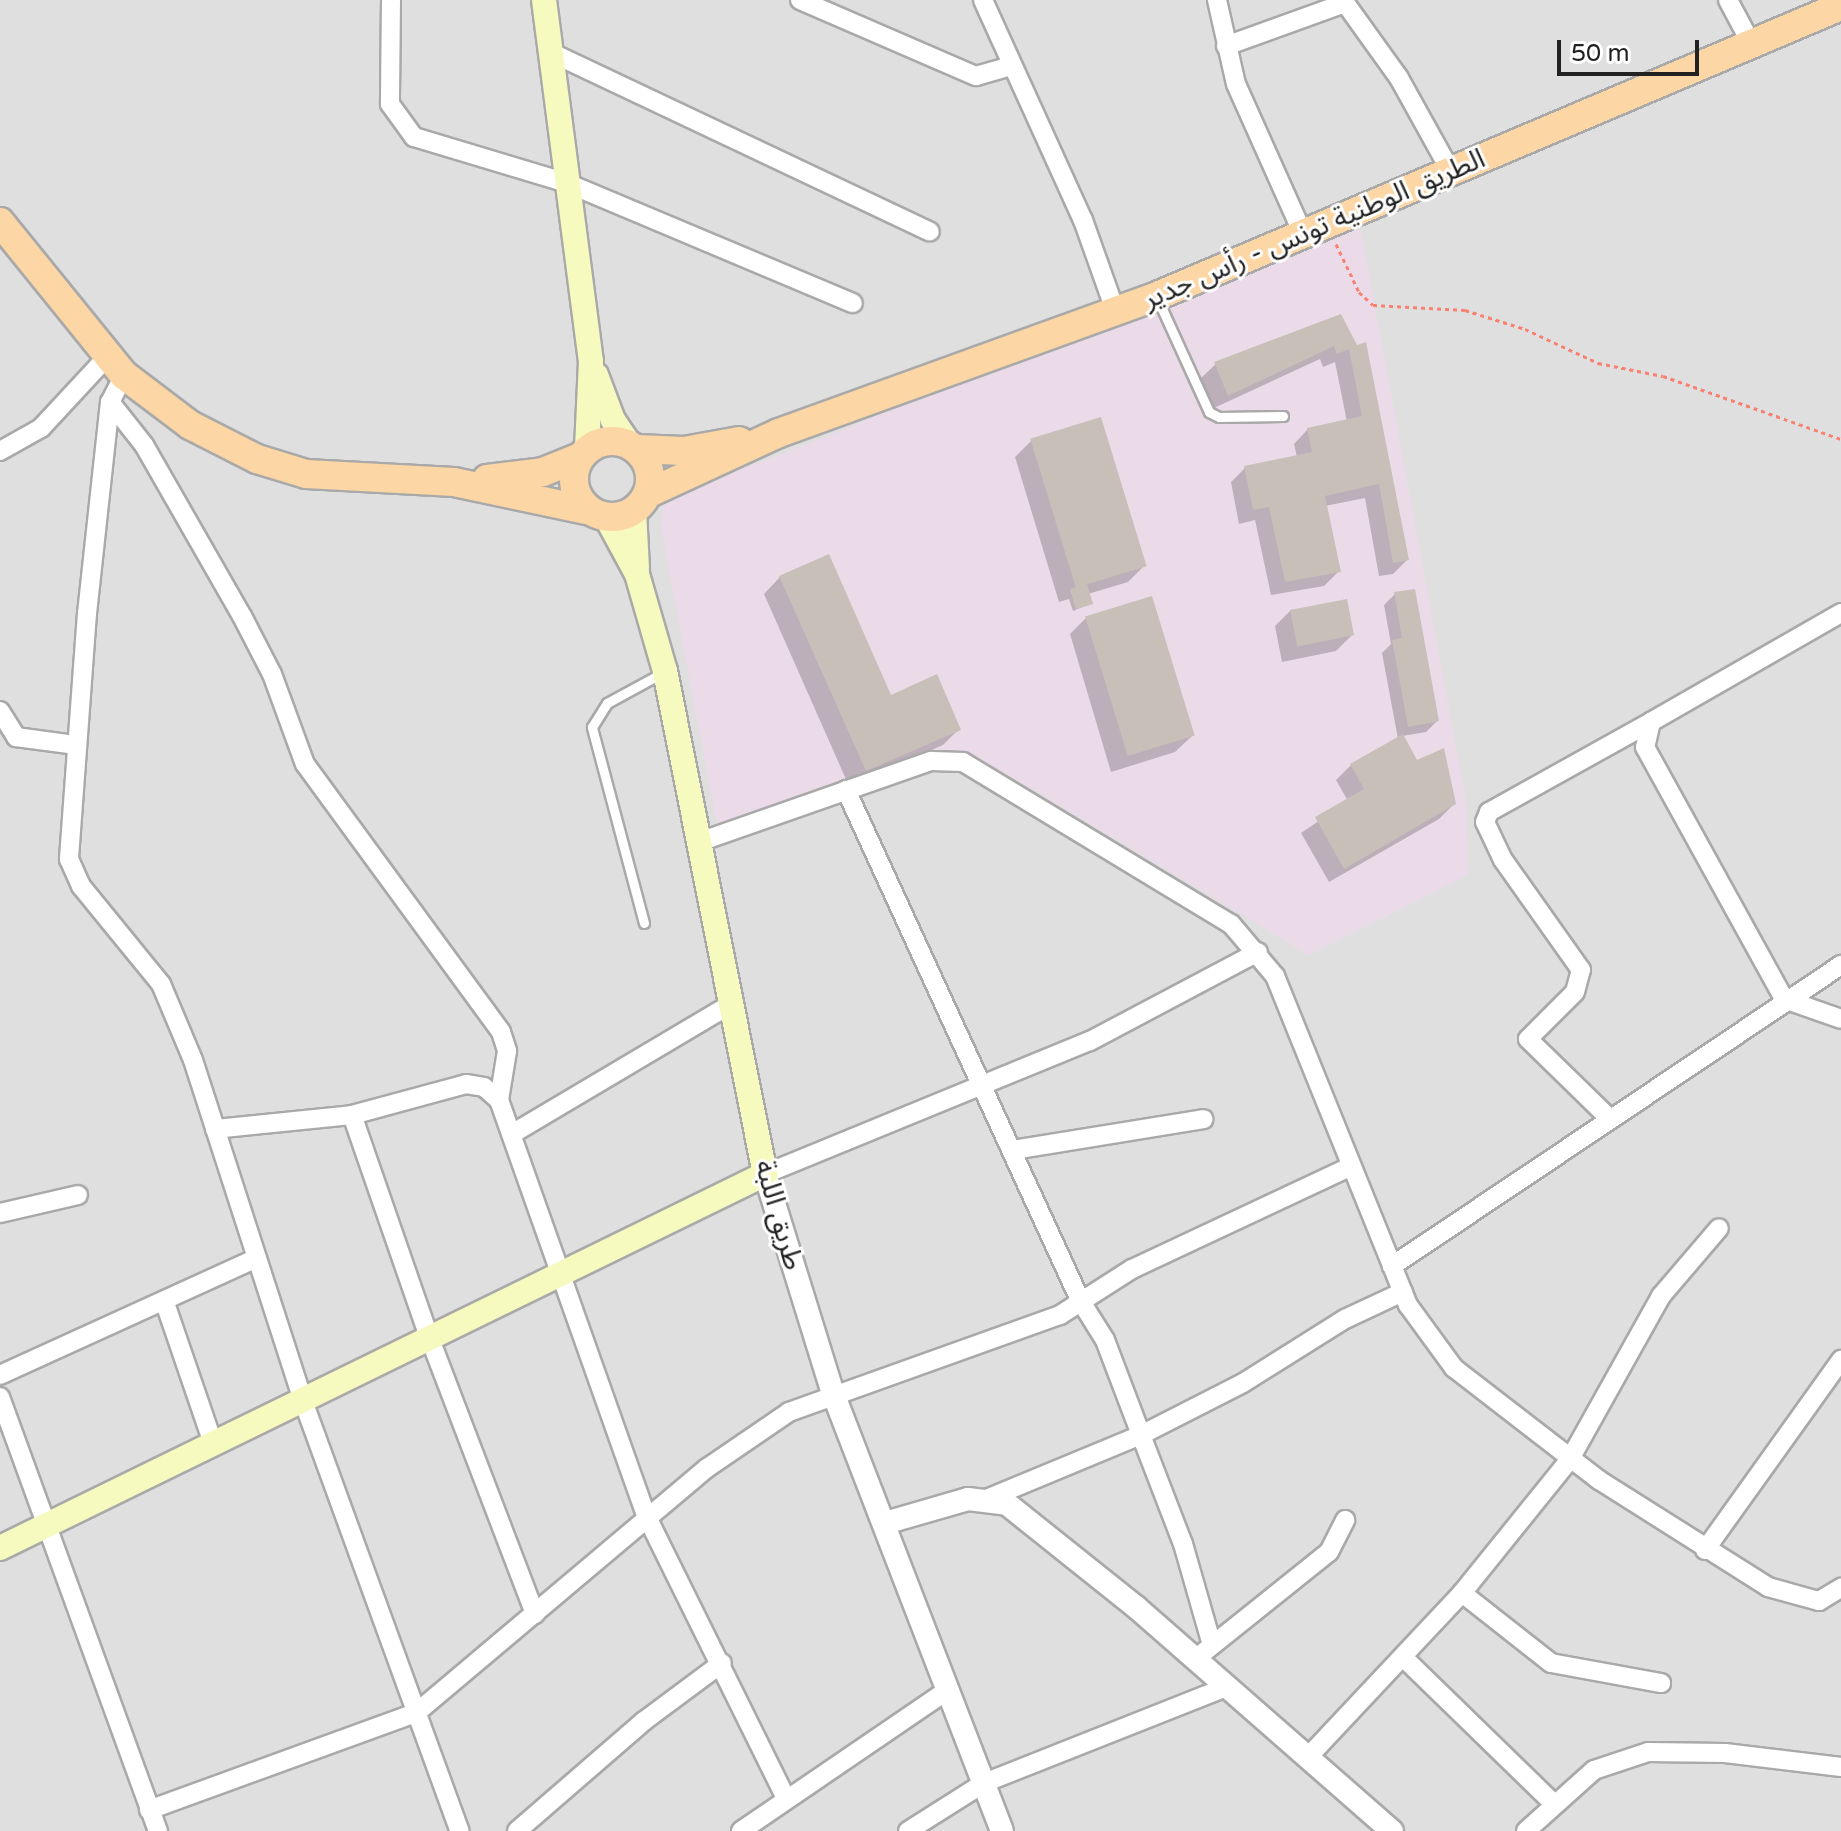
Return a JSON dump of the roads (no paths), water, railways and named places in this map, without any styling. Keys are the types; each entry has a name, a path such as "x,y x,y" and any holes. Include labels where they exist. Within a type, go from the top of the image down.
{"main road":[{"path":"544,0 591,361 584,453 576,492 598,514"},
{"name":"الطريق الوطنية تونس - رأس جدير","path":"641,502 779,433 1157,296 1841,6"},
{"path":"0,222 116,366 190,425 257,459 306,474 454,482 598,514 641,502 648,464 613,420 591,361"},
{"name":"الطريق الوطنية تونس - رأس جدير","path":"633,446 684,451 779,433"},
{"path":"454,482 543,472 607,441 633,446"},
{"name":"طريق اللبة","path":"637,574 641,502"},
{"name":"طريق اللبة","path":"598,514 637,574 665,671 702,841 765,1174"},
{"path":"0,1548 765,1174"}],"street":[{"path":"391,0 390,104 399,122 414,137 567,183 853,303"},
{"path":"800,0 976,76 1012,66"},
{"path":"983,0 1083,220 1115,310"},
{"path":"1217,0 1236,84 1316,228"},
{"path":"1728,0 1752,45"},
{"path":"1226,46 1344,2 1399,78 1451,172"},
{"path":"550,52 930,232"},
{"path":"116,366 76,745 69,840 74,872 161,984 215,1129 254,1259 302,1398 460,1831"},
{"path":"0,451 41,428 116,366"},
{"path":"110,402 144,445 242,616 272,674 305,764 501,1032 507,1051 499,1100"},
{"path":"1609,1118 1528,1039 1575,992 1581,970 1503,860 1485,822 1489,812 1841,613"},
{"path":"0,711 16,737 76,745"},
{"path":"1651,722 1645,747 1655,770 1784,999 1841,1019"},
{"path":"702,841 931,761 963,762 1231,924 1258,952 1275,976 1403,1292 1454,1368 1570,1459 1705,1550 1768,1587 1807,1601 1825,1601 1841,1588"},
{"path":"846,790 1080,1300 1105,1340 1183,1544 1204,1652"},
{"path":"765,1174 1090,1041 1258,952"},
{"path":"1392,1266 1784,999 1841,965"},
{"path":"512,1134 733,1003"},
{"path":"215,1129 352,1115 466,1084 484,1087 499,1100 647,1517 722,1663 786,1798"},
{"path":"352,1115 429,1337 535,1614"},
{"path":"1013,1150 1204,1119"},
{"path":"149,1810 416,1713 647,1517 749,1438 833,1393 1060,1315 1080,1300 1185,1242 1350,1167"},
{"name":"طريق اللبة","path":"765,1174 833,1393 1002,1831"},
{"path":"0,1213 78,1195"},
{"path":"1309,1756 1462,1593 1570,1459 1661,1296 1719,1228"},
{"path":"0,1375 165,1303 254,1259"},
{"path":"885,1523 989,1498 1141,1435 1243,1383 1345,1319 1403,1292"},
{"path":"165,1303 213,1443"},
{"path":"1705,1550 1841,1360"},
{"path":"0,1397 43,1525 158,1831"},
{"path":"989,1498 1007,1504 1204,1652 1227,1687 1392,1831"},
{"path":"1204,1652 1329,1552 1345,1520"},
{"path":"1462,1593 1551,1663 1661,1683"},
{"path":"1404,1658 1554,1804"},
{"path":"517,1831 644,1721 722,1663"},
{"path":"908,1831 984,1783 1227,1687"},
{"path":"741,1831 946,1691"},
{"path":"1526,1831 1594,1770 1648,1752 1725,1753 1841,1767"}],"lane":[{"path":"1157,296 1209,412 1219,417 1283,416"},
{"path":"644,923 592,727 607,703 665,671"}]}
